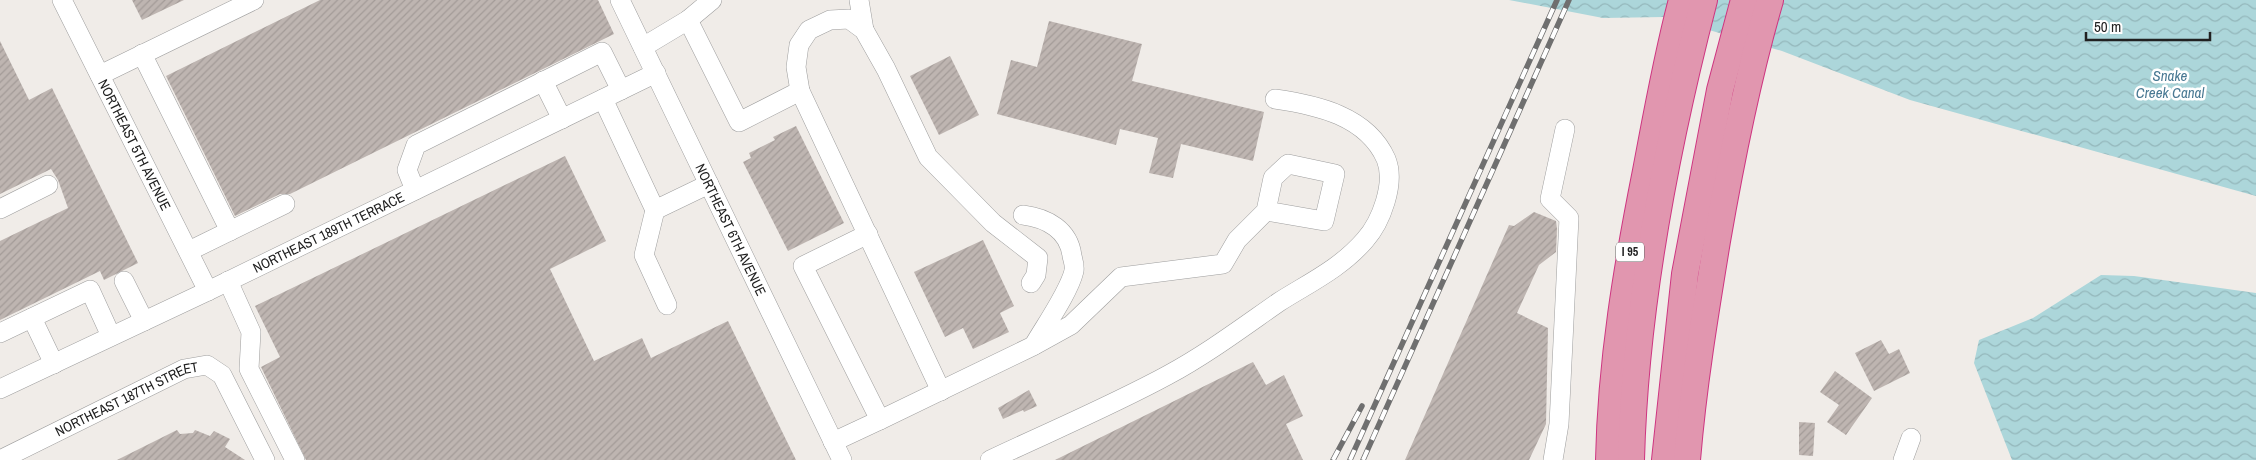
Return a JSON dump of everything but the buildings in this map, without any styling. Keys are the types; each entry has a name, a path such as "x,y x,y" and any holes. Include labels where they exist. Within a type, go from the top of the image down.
{"highway":[{"name":"I 95","path":"1609,460 1610,409 1626,273 1681,48 1682,0"},
{"path":"1631,460 1632,425 1645,298 1681,48 1704,0"},
{"path":"1687,460 1696,370 1729,173 1742,52 1744,0"},
{"path":"1665,460 1684,274 1720,90 1770,0"},
{"path":"1696,370 1699,460"}],"street":[{"name":"NORTHEAST 5TH AVENUE","path":"62,0 208,291"},
{"path":"100,75 254,0"},
{"name":"NORTHEAST 6TH AVENUE","path":"620,0 842,460"},
{"path":"643,47 688,20 712,0"},
{"path":"859,0 864,30 886,69 928,157 993,223 1038,258 1036,275 1031,283"},
{"path":"688,20 739,122 800,91"},
{"path":"864,30 849,20 830,20 809,30 799,45 796,67 800,91 941,391"},
{"path":"415,190 407,170 416,145 602,52 621,90"},
{"path":"142,54 230,231"},
{"name":"NORTHEAST 189TH TERRACE","path":"0,389 208,291 656,73"},
{"path":"542,82 562,119"},
{"path":"603,99 655,210 644,255 667,305"},
{"path":"990,460 1168,375 1337,267 1366,240 1380,213 1388,191 1388,166 1383,153 1362,127 1334,113 1305,103 1275,99"},
{"path":"1553,460 1559,424 1569,218 1550,199 1565,129"},
{"path":"655,210 709,184"},
{"path":"0,210 48,185"},
{"path":"188,252 286,204"},
{"path":"833,442 1033,346 1071,325 1121,277 1223,264 1237,240 1266,211"},
{"path":"1024,215 1042,218 1058,228 1066,237 1072,252 1074,270 1058,306 1033,346"},
{"path":"868,234 803,266 880,420"},
{"path":"124,281 144,321"},
{"path":"228,281 251,332 249,369 295,460"},
{"path":"0,333 90,290 112,336"},
{"path":"32,318 54,364"},
{"name":"NORTHEAST 187TH STREET","path":"0,460 184,369 207,365 222,375 265,460"},
{"path":"1903,460 1911,438"}],"water":[{"name":"Snake Creek Canal","path":"1509,0 2256,0 2256,196 1910,100 1782,51 1664,17 1603,18"},
{"path":"2101,275 2134,276 2256,293 2256,460 2012,460 1974,363 1979,340 2033,318"}],"railway":[{"path":"1350,460 1557,0"},
{"path":"1363,460 1569,0"},
{"path":"1333,460 1362,406"}]}
